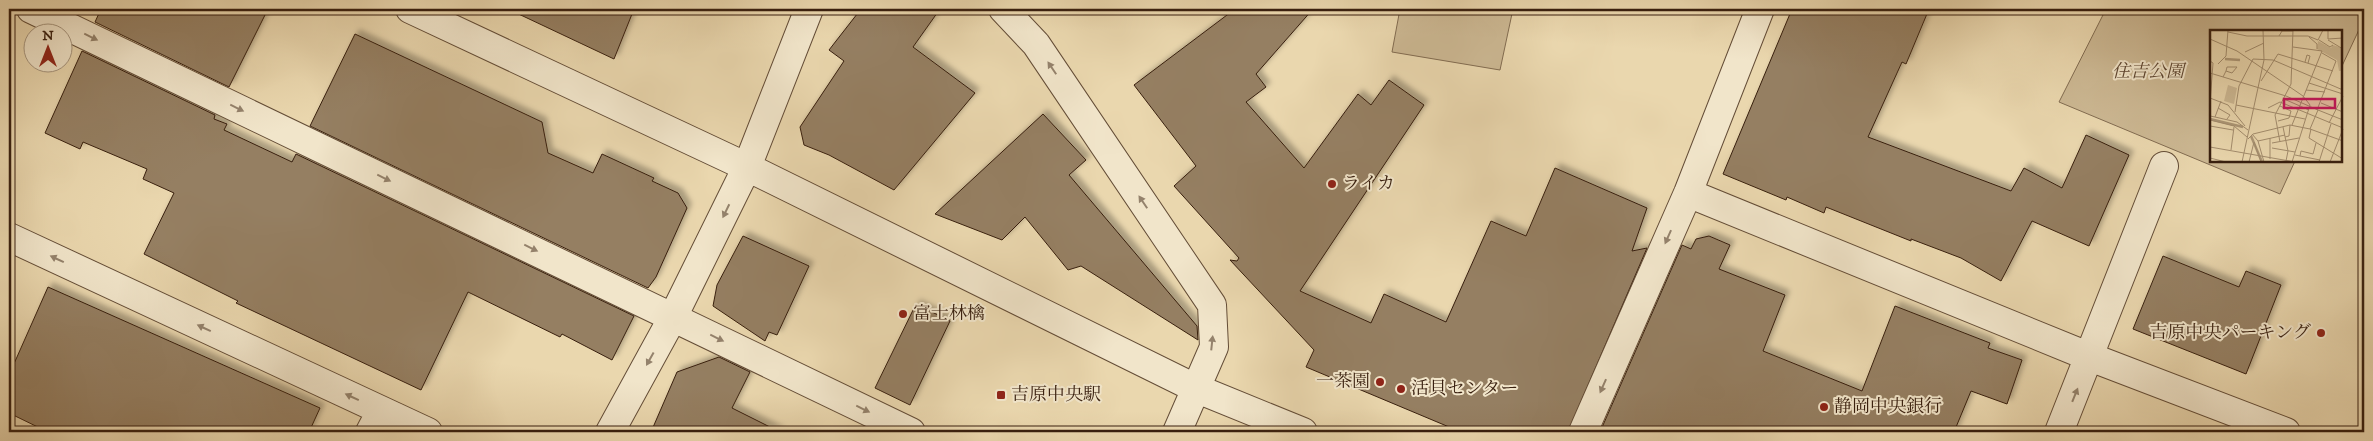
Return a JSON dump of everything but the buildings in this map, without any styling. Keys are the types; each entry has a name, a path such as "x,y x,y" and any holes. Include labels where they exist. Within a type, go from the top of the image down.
{"street":[{"path":"31,9 911,432"},
{"path":"410,9 747,167 1195,388 1303,432"},
{"path":"610,432 673,316 747,167 809,9"},
{"path":"1003,9 1036,44 1212,305 1214,347 1176,432"},
{"path":"1583,432 1688,193 1760,9"},
{"path":"2060,432 2164,166"},
{"path":"1688,193 2090,357 2286,432"},
{"path":"9,237 376,422 428,432"}],"green space":[{"path":"1400,9 1513,9 1500,70 1392,52"},
{"name":"住吉公園","path":"2106,9 2364,9 2364,19 2343,64 2343,30 2210,30 2210,162 2295,162 2280,194 2059,102"}],"place":[{"name":"ライカ","path":"1332,184"},
{"name":"富士林檎","path":"903,314"},
{"name":"吉原中央パーキング","path":"2321,333"},
{"name":"一茶園","path":"1380,382"},
{"name":"活貝センター","path":"1401,389"},
{"name":"吉原中央駅","path":"1001,395"},
{"name":"静岡中央銀行","path":"1824,407"}]}
